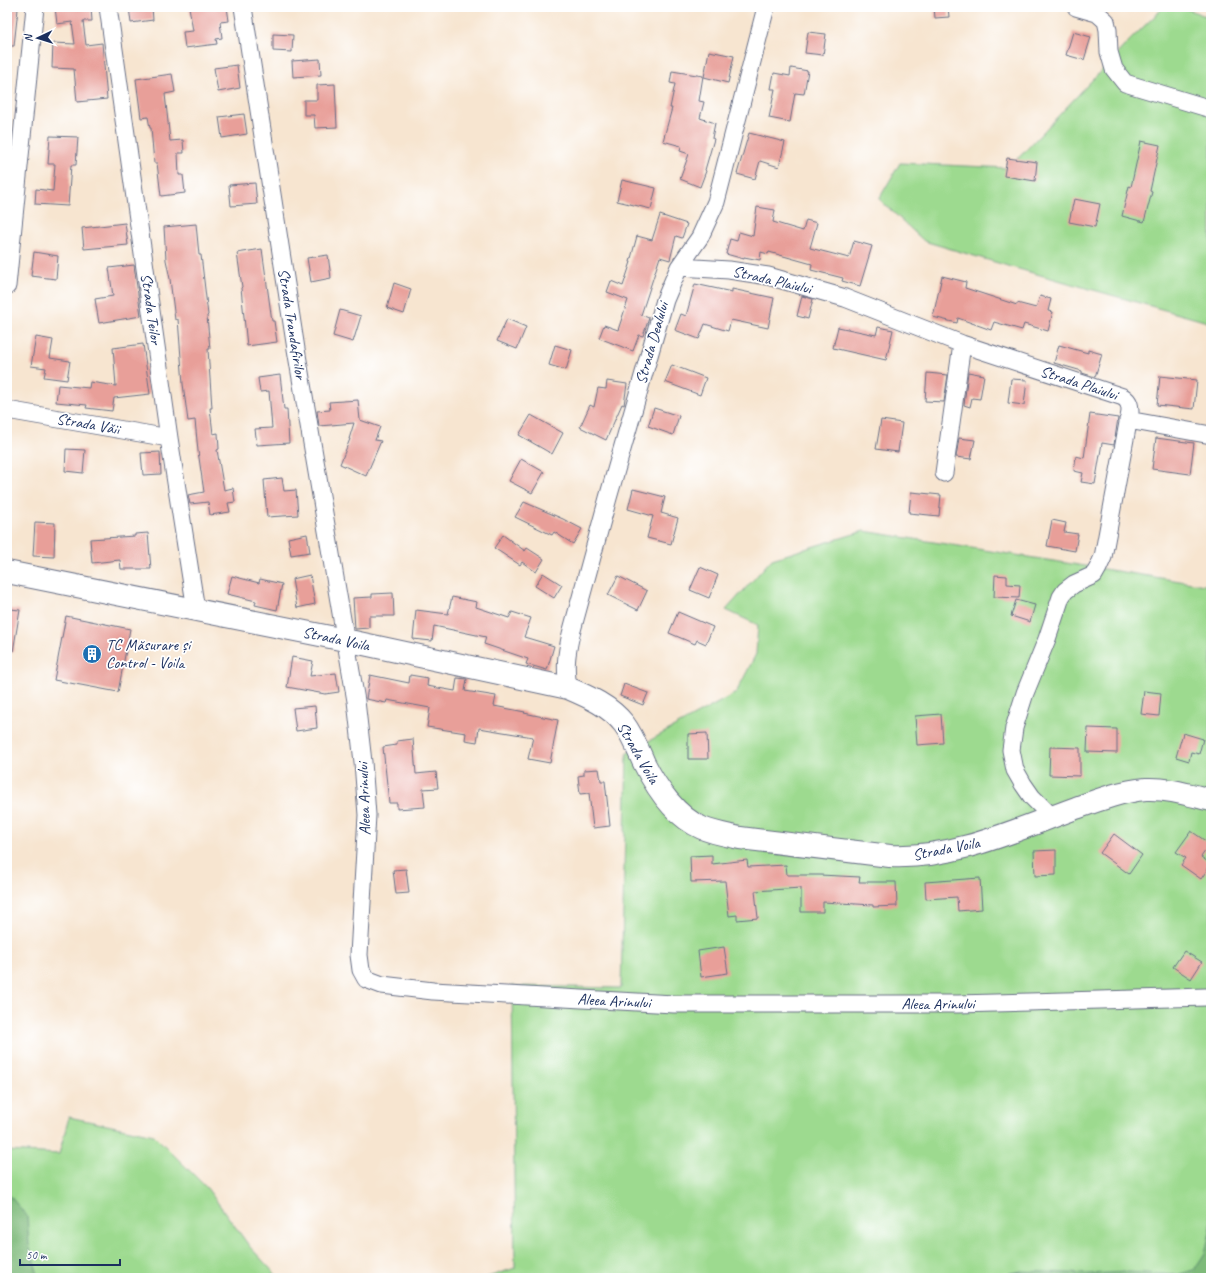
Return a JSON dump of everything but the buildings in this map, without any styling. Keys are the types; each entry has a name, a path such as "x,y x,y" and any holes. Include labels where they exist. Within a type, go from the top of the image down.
{"main road":[{"name":"Strada Voila","path":"7,572 345,640 568,688 605,706 624,724 654,781 666,799 680,814 701,828 719,834 740,838 906,857 928,855 975,845 1130,791 1164,789 1211,800"}],"street":[{"path":"7,286 35,7"},
{"name":"Strada Teilor","path":"108,7 196,610"},
{"name":"Strada Trandafirilor","path":"243,7 296,349 345,640"},
{"name":"Strada Dealului","path":"568,688 566,655 571,634 664,300 679,267 700,237 716,202 766,7"},
{"path":"1076,7 1097,13 1106,21 1109,52 1114,68 1125,83 1211,109"},
{"name":"Strada Plaiului","path":"679,267 729,270 768,276 845,298 962,344 1123,398 1128,401 1130,406 1128,420 1103,557 1094,575 1074,584 1061,597 1047,639 1025,693 1014,728 1011,750 1015,770 1032,797 1052,817"},
{"path":"944,474 962,344"},
{"name":"Strada Văii","path":"7,410 170,438"},
{"path":"1128,420 1211,435"},
{"name":"Aleea Arinului","path":"345,640 356,701 367,815 359,955 361,970 366,979 382,985 433,991 674,1004 958,1004 1206,997"}],"green space":[{"path":"1164,7 1181,7 1211,18 1211,323 924,241 879,199 900,163 1009,168 1131,39"},
{"path":"864,531 1211,586 1211,1278 485,1278 515,1268 512,986 621,988 627,753 736,693 756,654 758,625 726,610 772,559"},
{"path":"69,1117 154,1135 207,1188 250,1247 279,1278 7,1278 7,1151 59,1154"},
{"path":"7,1195 9,1195 27,1216 29,1245 39,1278 7,1278"},
{"path":"1211,1228 1211,1278 984,1278 1021,1271 1087,1274 1127,1272 1176,1275 1194,1270 1205,1253"}],"place":[{"name":"TC Măsurare și Control - Voila","path":"92,654"}]}
